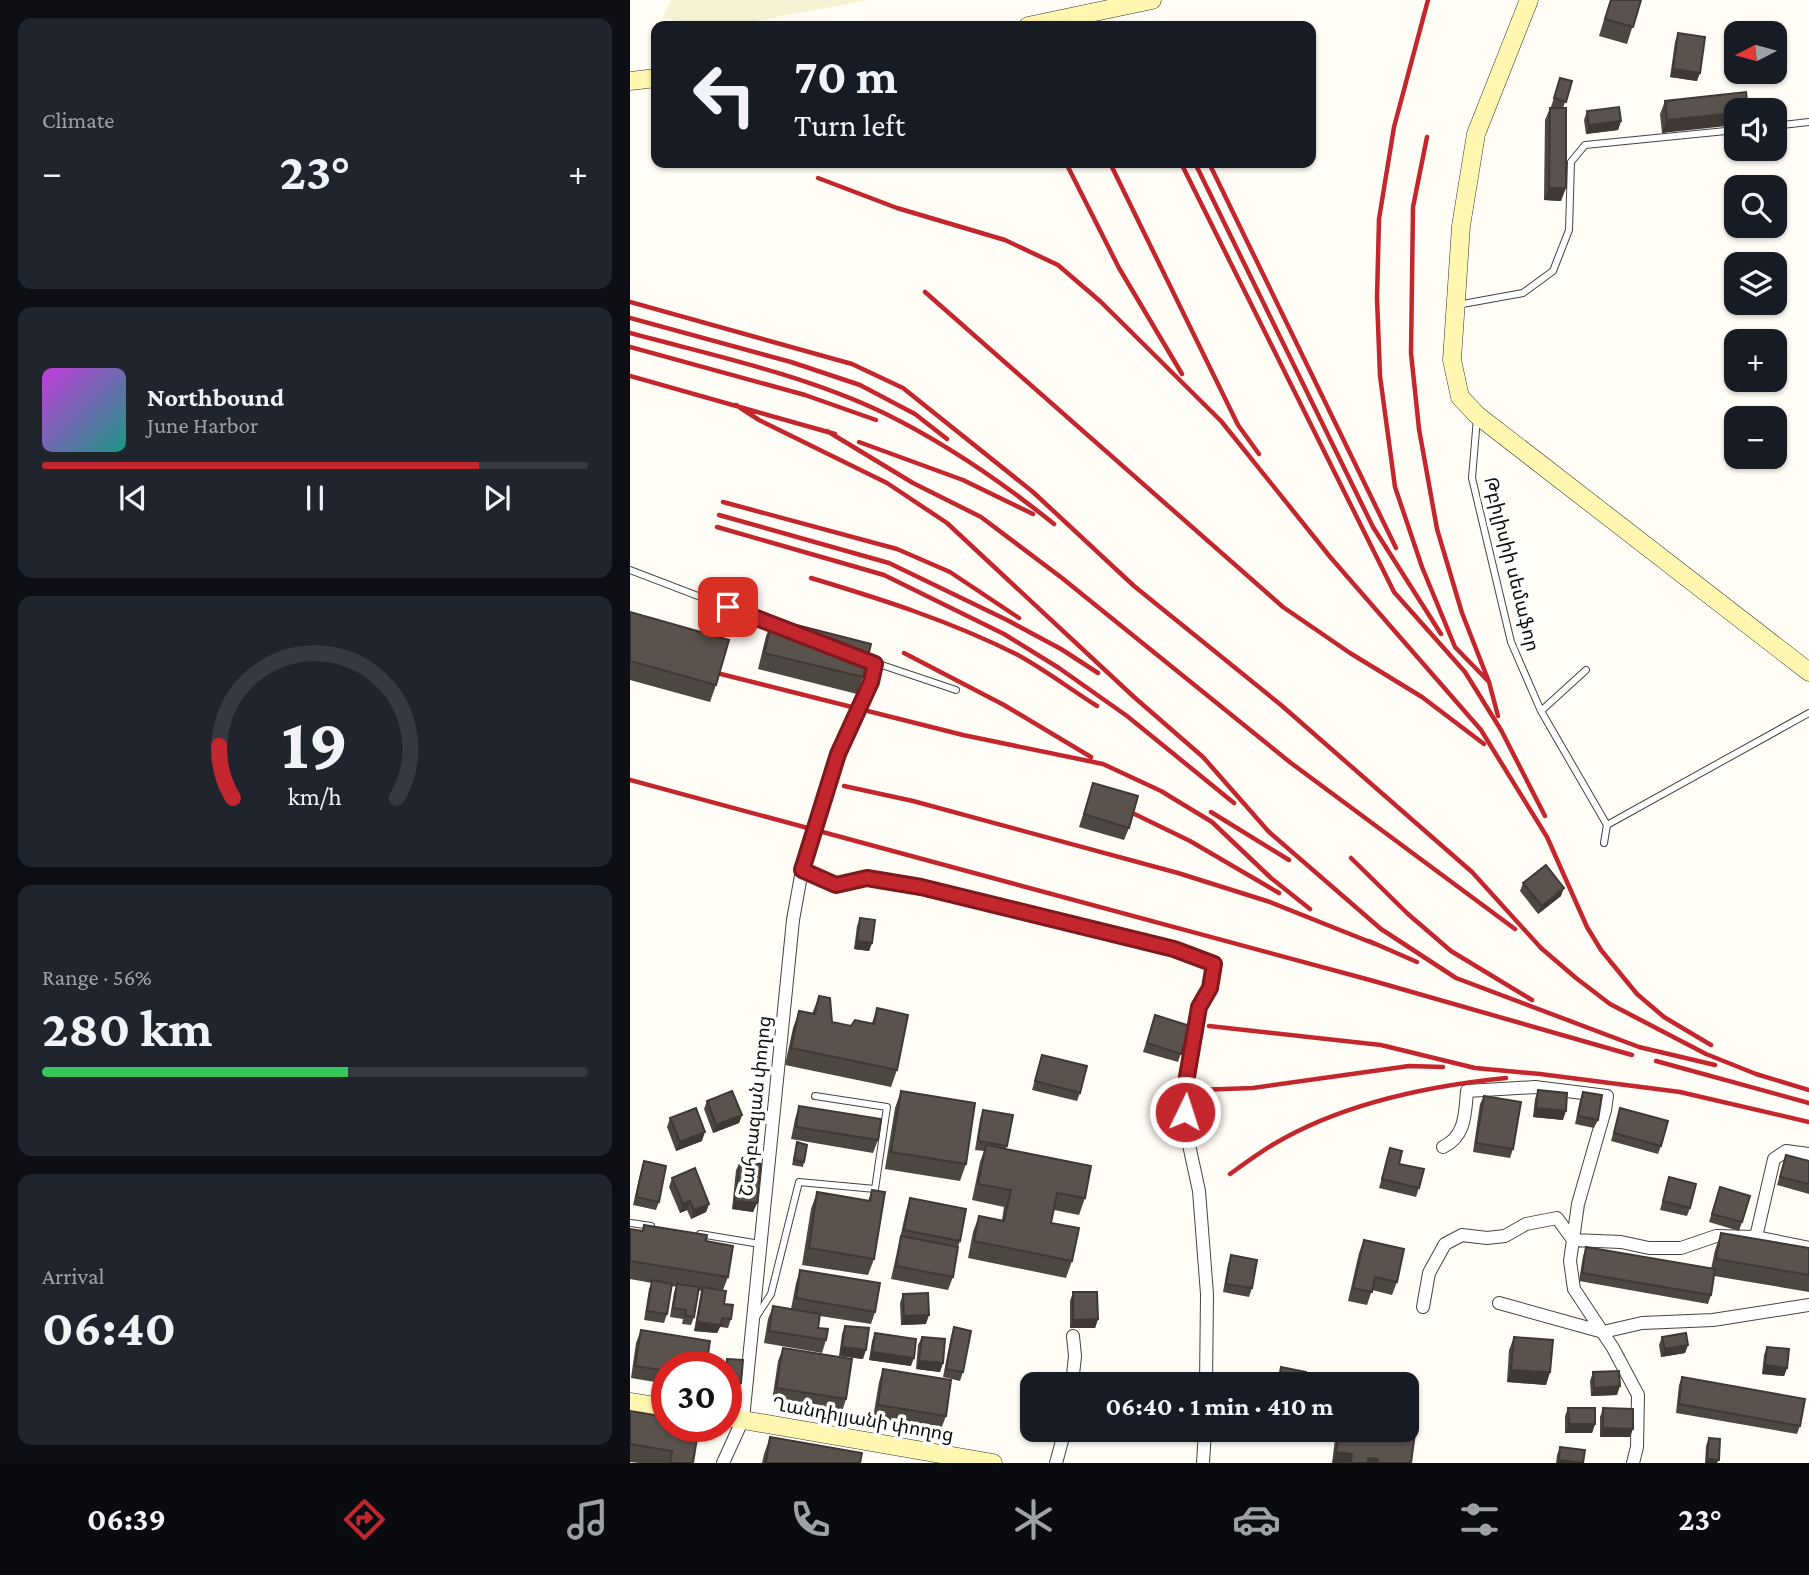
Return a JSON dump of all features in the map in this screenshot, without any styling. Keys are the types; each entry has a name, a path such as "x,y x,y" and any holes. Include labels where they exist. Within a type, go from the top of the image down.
{"street":[{"path":"1052,21 1152,0"},
{"path":"1529,0 1476,134 1461,226 1455,305 1452,360 1460,397 1477,415 1809,672"},
{"path":"630,81 651,79"},
{"name":"Շահբազյան փողոց","path":"742,1381 753,1322 793,920 802,870 838,754"},
{"path":"802,870 836,885 867,878 921,887 1161,945 1214,964 1210,988 1199,1007 1184,1094 1186,1130 1199,1191 1206,1281 1206,1372"},
{"path":"1443,1147 1453,1143 1463,1128 1467,1090 1535,1087 1607,1096 1578,1204 1570,1261 1574,1289 1603,1332 1638,1395 1637,1447 1633,1463"},
{"path":"1756,1237 1773,1159 1786,1151 1809,1154"},
{"path":"1423,1307 1429,1273 1445,1244 1462,1235 1487,1238 1505,1236 1526,1224 1557,1218 1573,1240"},
{"path":"1573,1240 1621,1242 1649,1248 1681,1248 1716,1236 1756,1237 1809,1248"},
{"path":"1499,1303 1603,1332 1642,1323 1713,1321 1809,1305"},
{"path":"1073,1336 1073,1372"},
{"path":"630,1402 651,1405"},
{"name":"Ղանդիլյանի փողոց","path":"742,1419 993,1463"},
{"name":"Շահբազյան փողոց","path":"723,1463 729,1442"},
{"path":"1056,1463 1062,1442"},
{"path":"1203,1463 1204,1442"}],"lane":[{"path":"1787,125 1809,122"},
{"path":"1455,305 1523,293 1553,271 1569,230 1571,162 1585,145 1724,131"},
{"name":"Թբիլիսիի սեմաֆոր","path":"1477,415 1472,478 1511,642 1541,711 1606,825"},
{"path":"630,570 785,629"},
{"path":"850,654 956,690"},
{"path":"838,754 871,682 875,664"},
{"path":"1541,711 1586,670"},
{"path":"1604,843 1606,825 1809,713"},
{"path":"753,1322 771,1294 800,1182 875,1189 887,1107 815,1096"},
{"path":"631,1223 657,1227"},
{"path":"696,1233 761,1244"}],"shaded area":[{"path":"671,0 869,0 756,21 679,21 662,18"}],"building":[{"path":"1611,0 1641,0 1633,27 1605,19"},
{"path":"1678,33 1705,37 1700,73 1673,69"},
{"path":"1560,78 1572,81 1566,102 1554,98"},
{"path":"1746,92 1747,98 1724,98 1724,114 1667,120 1665,101"},
{"path":"1619,107 1621,121 1589,125 1587,111"},
{"path":"1550,108 1566,108 1566,188 1549,188"},
{"path":"630,612 729,640 716,685 630,661"},
{"path":"773,619 871,644 863,677 764,653"},
{"path":"1093,783 1138,796 1129,828 1084,814"},
{"path":"1546,865 1564,888 1542,906 1523,883"},
{"path":"860,918 875,920 872,943 857,941"},
{"path":"819,996 830,998 832,1022 851,1026 855,1020 874,1024 877,1008 908,1015 897,1070 791,1048 799,1011 815,1014"},
{"path":"1155,1015 1190,1026 1181,1054 1147,1043"},
{"path":"1042,1055 1087,1066 1080,1093 1035,1081"},
{"path":"1538,1090 1567,1093 1566,1111 1536,1108"},
{"path":"732,1091 742,1115 716,1125 707,1101"},
{"path":"901,1091 975,1103 966,1164 891,1152"},
{"path":"1583,1092 1602,1095 1598,1120 1578,1116"},
{"path":"1484,1096 1521,1102 1513,1149 1476,1143"},
{"path":"799,1106 881,1119 878,1140 796,1127"},
{"path":"696,1108 705,1132 680,1142 670,1118"},
{"path":"1620,1108 1668,1121 1661,1146 1614,1133"},
{"path":"983,1110 1013,1115 1007,1146 978,1141"},
{"path":"797,1142 807,1145 804,1162 794,1160"},
{"path":"986,1145 1091,1166 1085,1198 1057,1193 1051,1223 1079,1228 1072,1261 974,1241 979,1216 1004,1221 1011,1190 978,1184"},
{"path":"1390,1148 1402,1151 1399,1164 1424,1169 1419,1188 1382,1179"},
{"path":"1786,1155 1809,1161 1809,1184 1780,1177"},
{"path":"644,1161 666,1166 659,1202 636,1197"},
{"path":"740,1162 761,1164 757,1203 735,1201"},
{"path":"695,1168 709,1204 694,1210 690,1201 683,1204 672,1178"},
{"path":"1669,1177 1696,1184 1690,1208 1663,1201"},
{"path":"1720,1187 1750,1196 1742,1222 1712,1214"},
{"path":"872,1190 885,1192 874,1259 809,1248 817,1192 870,1201"},
{"path":"910,1198 966,1209 960,1241 904,1230"},
{"path":"644,1225 707,1235 706,1241 733,1246 728,1277 630,1261 630,1229 643,1231"},
{"path":"1721,1233 1809,1248 1809,1275 1716,1259"},
{"path":"901,1236 958,1247 953,1277 896,1266"},
{"path":"1364,1240 1404,1249 1397,1282 1375,1277 1372,1292 1353,1288"},
{"path":"1586,1247 1715,1269 1711,1295 1582,1273"},
{"path":"1231,1255 1257,1260 1252,1288 1226,1284"},
{"path":"800,1270 880,1283 875,1312 796,1298"},
{"path":"652,1280 672,1284 667,1314 647,1311"},
{"path":"677,1284 699,1287 694,1317 685,1315 686,1310 673,1308"},
{"path":"703,1287 726,1291 724,1304 733,1305 731,1319 722,1318 721,1325 697,1322"},
{"path":"1073,1292 1097,1292 1098,1319 1073,1320"},
{"path":"928,1293 929,1315 904,1316 903,1294"},
{"path":"773,1306 820,1314 818,1328 828,1329 826,1340 769,1331"},
{"path":"845,1326 869,1328 866,1350 842,1347"},
{"path":"954,1327 971,1331 963,1372 946,1369"},
{"path":"641,1330 710,1341 708,1351 651,1351 651,1368 635,1366"},
{"path":"875,1333 916,1339 914,1358 872,1352"},
{"path":"1686,1333 1688,1345 1665,1349 1662,1337"},
{"path":"922,1337 945,1339 943,1363 919,1361"},
{"path":"1514,1337 1553,1340 1550,1372 1511,1370"},
{"path":"1767,1347 1789,1349 1787,1368 1765,1365"},
{"path":"783,1348 852,1359 846,1399 776,1388"},
{"path":"1281,1367 1306,1372 1280,1372"},
{"path":"883,1369 951,1380 946,1416 878,1405"},
{"path":"1619,1371 1620,1386 1594,1388 1593,1372"},
{"path":"1682,1377 1805,1399 1800,1426 1679,1404"},
{"path":"1568,1408 1595,1408 1595,1424 1569,1424"},
{"path":"1603,1408 1633,1409 1633,1429 1603,1428"},
{"path":"630,1411 651,1414 651,1442 696,1442 693,1463 670,1463 672,1451 630,1444"},
{"path":"770,1437 862,1453 860,1463 766,1463"},
{"path":"1709,1438 1720,1439 1719,1460 1707,1459"},
{"path":"1337,1442 1414,1442 1411,1463 1377,1463 1378,1459 1368,1458 1368,1463 1351,1463 1352,1454 1336,1452"},
{"path":"1560,1447 1585,1450 1583,1463 1559,1460"}],"railway":[{"path":"1428,0 1394,127 1379,219 1377,298 1380,376 1395,487 1422,567 1455,647 1489,682"},
{"path":"1427,137 1413,207 1411,353 1419,429 1437,529 1462,613 1489,682 1498,716"},
{"path":"1069,168 1119,268 1182,374"},
{"path":"1112,168 1238,425 1259,454"},
{"path":"1183,168 1394,592 1465,672 1501,730 1545,816"},
{"path":"1197,168 1373,527 1441,634"},
{"path":"1211,168 1396,548"},
{"path":"818,178 897,208 1005,240 1058,265 1101,302 1221,421 1331,558 1481,730 1547,837 1587,927 1601,950 1637,994 1664,1017 1711,1045"},
{"path":"925,292 1283,607 1350,653 1422,697 1484,744"},
{"path":"630,302 852,364 903,388 1033,492 1134,586 1281,705 1472,872 1541,948 1576,978 1610,1004 1706,1054 1756,1074 1809,1090"},
{"path":"630,318 791,362 860,385 915,414 947,439"},
{"path":"630,333 791,377 884,413 972,464 1054,524"},
{"path":"630,347 805,395 876,420"},
{"path":"630,376 835,434"},
{"path":"736,405 759,420 887,483 947,523 1134,697 1203,757 1269,832 1381,929 1456,978 1639,1047 1715,1065"},
{"path":"827,431 913,483 981,517 1062,578 1291,763 1515,929"},
{"path":"859,442 963,480 1033,514"},
{"path":"723,502 897,549 950,572 1019,618"},
{"path":"719,515 889,563 1007,620 1061,649 1098,673"},
{"path":"717,527 884,575 1004,634 1059,668 1127,716 1234,803"},
{"path":"811,578 915,611 991,642 1026,660 1097,706"},
{"path":"904,653 1004,705 1091,757"},
{"path":"701,669 963,735 1103,764 1161,791 1212,822 1271,878 1310,909"},
{"path":"630,780 1370,980 1632,1055"},
{"path":"844,786 913,801 1178,873 1270,902 1375,944"},
{"path":"1116,805 1190,841 1279,893"},
{"path":"1211,812 1289,860"},
{"path":"1351,858 1408,914 1451,951 1532,1000"},
{"path":"1369,941 1417,962"},
{"path":"1209,1026 1381,1045 1475,1068 1680,1092 1809,1122"},
{"path":"1656,1061 1809,1103"},
{"path":"1196,1090 1253,1088 1409,1066 1443,1067"},
{"path":"1230,1174 1268,1147 1357,1107 1446,1086 1506,1078"}],"route":[{"path":"728,607 875,664 871,682 838,754 802,870 836,885 867,878 921,887 1174,949 1214,964 1210,988 1199,1007 1184,1094 1185,1112"}]}
